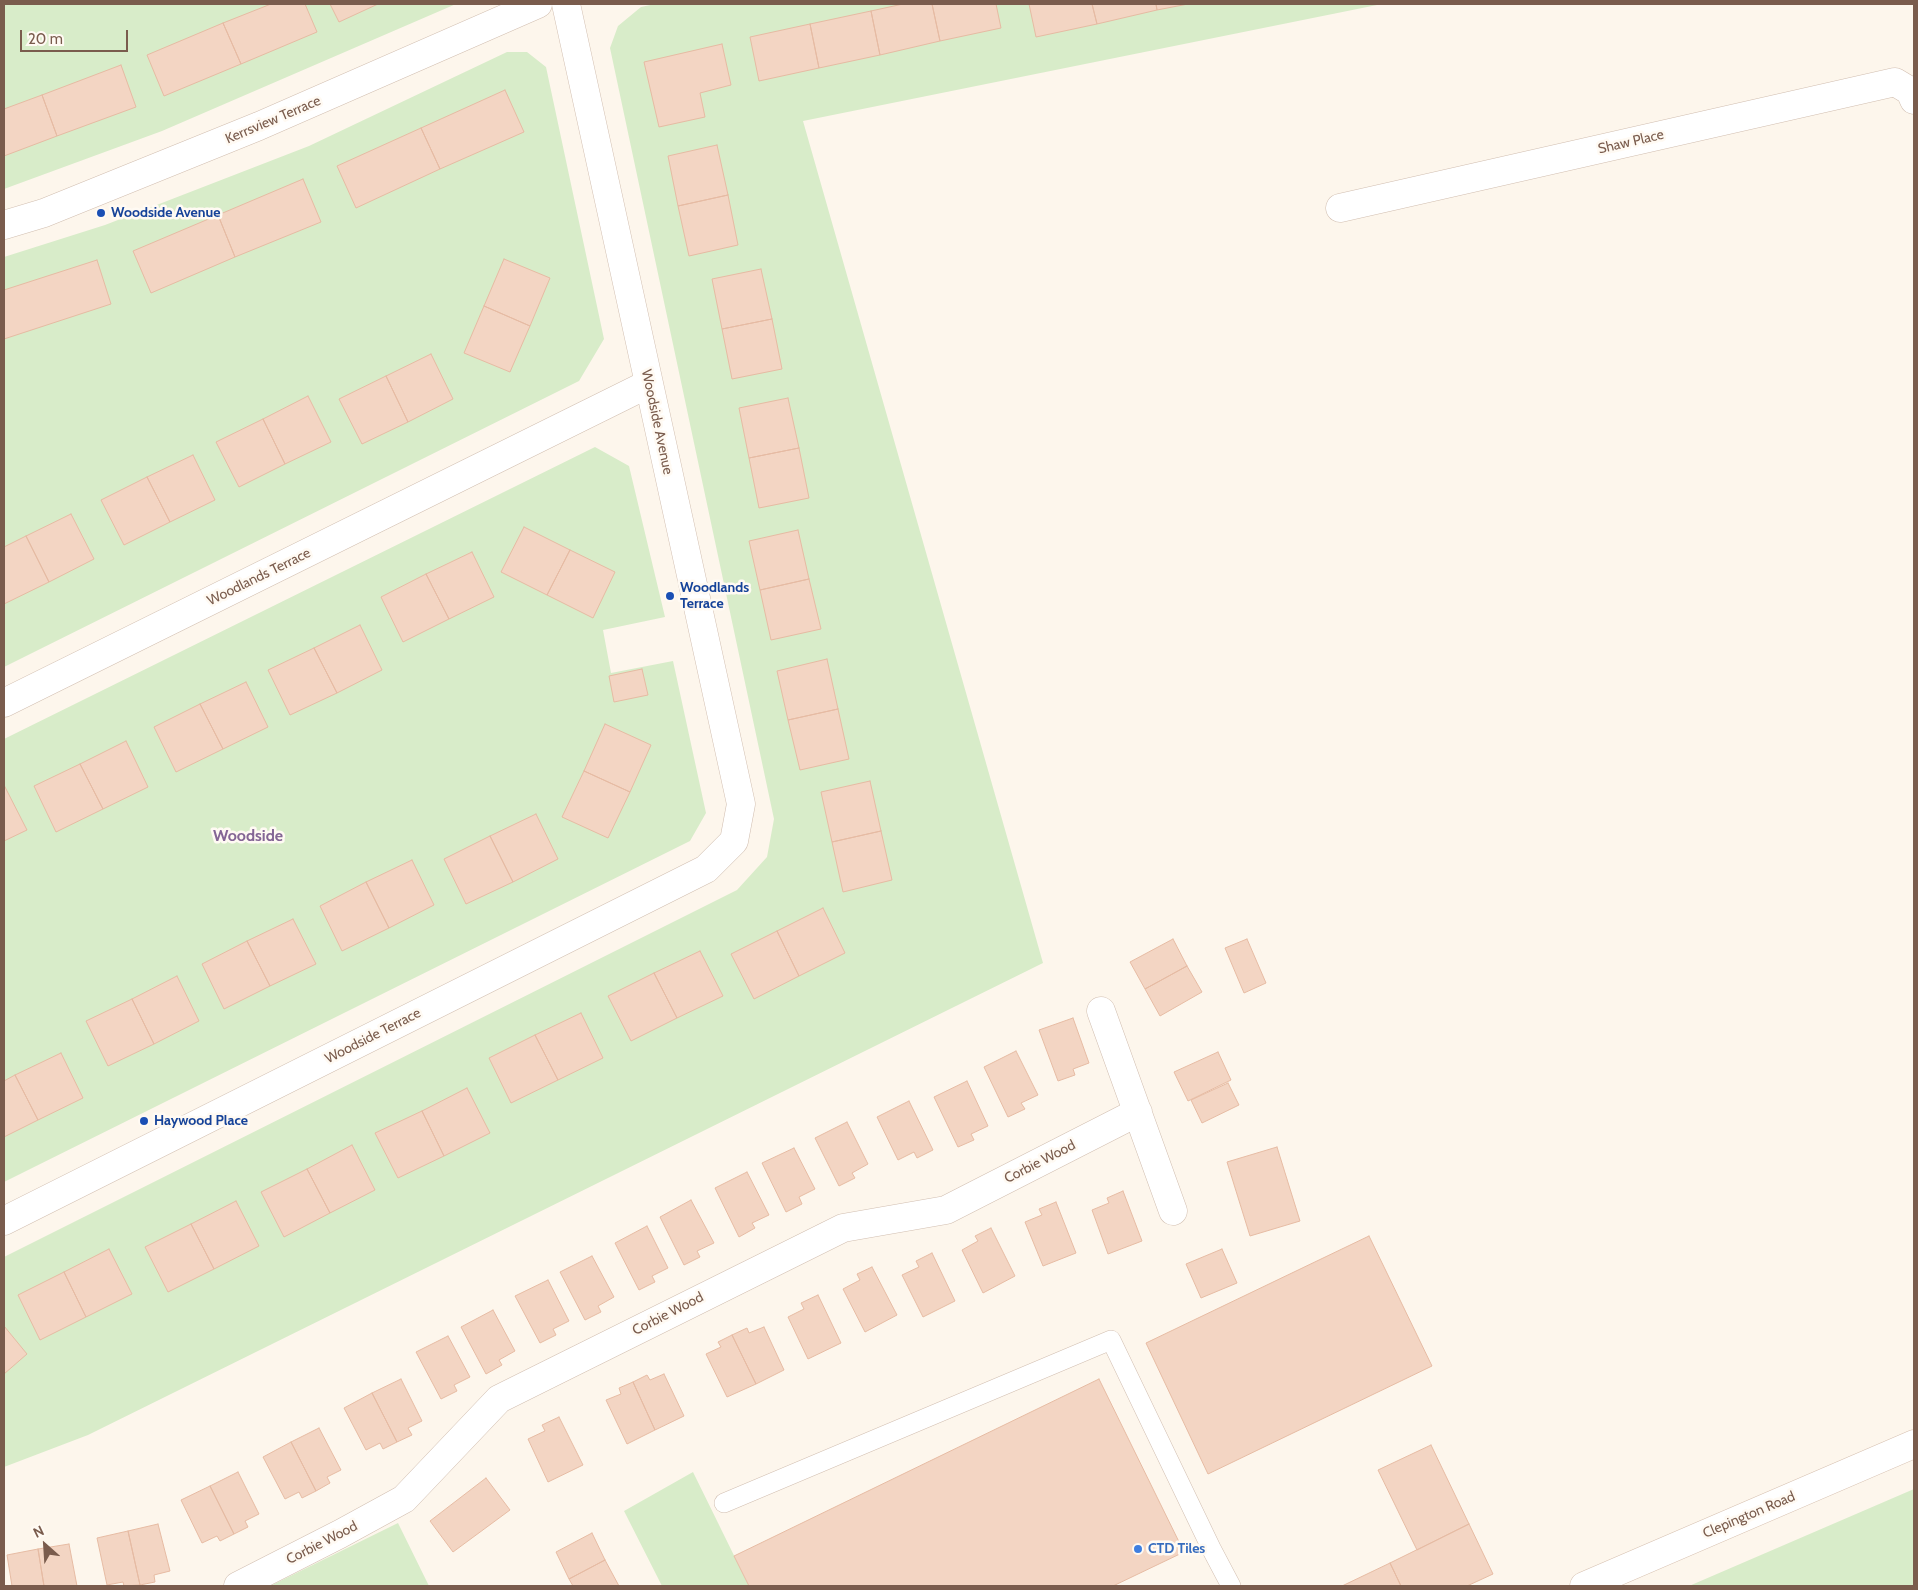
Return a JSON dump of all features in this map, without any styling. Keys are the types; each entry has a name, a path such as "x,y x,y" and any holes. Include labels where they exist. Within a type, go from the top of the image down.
{"street":[{"name":"Kerrsview Terrace","path":"4,225 44,213 259,126 538,4"},
{"name":"Woodside Avenue","path":"566,4 741,804 734,841"},
{"name":"Shaw Place","path":"1340,208 1895,82 1910,91 1914,100"},
{"name":"Woodlands Terrace","path":"4,703 648,384"},
{"name":"Woodside Terrace","path":"4,1221 706,869 734,841"},
{"path":"1101,1011 1173,1211"},
{"name":"Corbie Wood","path":"238,1586 404,1499 499,1399 843,1228 946,1210 1138,1112"},
{"name":"Clepington Road","path":"1584,1586 1914,1444"}],"lane":[{"path":"724,1503 1111,1340 1231,1586"}],"green space":[{"path":"4,4 456,4 162,131 4,189"},
{"path":"655,4 1382,4 803,121 1043,963 88,1435 4,1467 4,1257 737,890 767,857 774,819 610,48 618,26 641,7"},
{"path":"507,52 527,52 546,67 604,339 579,381 4,667 4,257 105,225 309,146"},
{"path":"595,447 629,466 665,617 603,630 611,673 673,661 706,813 690,841 4,1182 4,739"},
{"path":"693,1472 749,1586 662,1586 624,1511"},
{"path":"1914,1489 1914,1586 1689,1586"},
{"path":"398,1523 429,1586 270,1586"}],"building":[{"path":"271,4 305,4 317,32 241,64 223,23"},
{"path":"330,4 378,4 339,22"},
{"path":"903,4 932,4 940,41 880,55 871,11"},
{"path":"932,4 996,4 1001,28 940,41"},
{"path":"1029,4 1092,4 1097,24 1036,37"},
{"path":"1092,4 1156,4 1157,10 1097,24"},
{"path":"1156,4 1188,4 1157,10"},
{"path":"871,11 880,55 819,68 810,24"},
{"path":"223,23 241,64 164,96 147,55"},
{"path":"810,24 819,68 759,81 750,37"},
{"path":"722,44 731,85 700,93 705,117 659,127 644,62"},
{"path":"121,65 136,107 57,136 42,95"},
{"path":"505,90 524,132 440,169 421,128"},
{"path":"42,95 57,136 4,156 4,109"},
{"path":"421,128 440,169 356,208 337,166"},
{"path":"717,145 728,195 678,206 668,156"},
{"path":"303,179 321,222 235,257 218,215"},
{"path":"728,195 738,245 689,256 678,206"},
{"path":"218,215 235,257 151,293 133,251"},
{"path":"504,259 550,278 530,326 484,306"},
{"path":"97,260 111,304 4,339 4,290"},
{"path":"761,269 772,319 722,329 712,279"},
{"path":"484,306 530,326 510,372 464,353"},
{"path":"772,319 782,369 732,379 722,329"},
{"path":"431,354 453,399 408,422 386,376"},
{"path":"386,376 408,422 362,444 339,399"},
{"path":"308,396 331,442 285,464 263,419"},
{"path":"788,398 799,448 749,458 739,408"},
{"path":"263,419 285,464 239,487 216,442"},
{"path":"799,448 809,498 759,508 749,458"},
{"path":"193,455 215,500 170,522 147,477"},
{"path":"147,477 170,522 124,545 101,500"},
{"path":"71,514 94,559 49,582 26,536"},
{"path":"524,527 570,550 547,595 501,572"},
{"path":"798,530 809,579 760,590 749,541"},
{"path":"26,536 49,582 4,604 4,547"},
{"path":"570,550 615,572 593,618 547,595"},
{"path":"472,552 494,597 449,619 426,574"},
{"path":"426,574 449,619 403,642 381,597"},
{"path":"809,579 821,629 771,640 760,590"},
{"path":"360,625 382,670 337,693 314,648"},
{"path":"314,648 337,693 290,715 268,670"},
{"path":"827,659 838,709 788,720 777,671"},
{"path":"642,669 648,695 614,702 609,676"},
{"path":"246,682 268,727 223,749 200,704"},
{"path":"200,704 223,749 176,772 154,727"},
{"path":"838,709 849,759 800,770 788,720"},
{"path":"605,724 651,745 630,792 584,771"},
{"path":"126,741 148,787 103,809 80,764"},
{"path":"80,764 103,809 56,832 34,786"},
{"path":"584,771 630,792 608,838 562,817"},
{"path":"870,781 881,831 832,842 821,792"},
{"path":"4,785 27,830 4,841"},
{"path":"536,814 558,859 513,882 490,836"},
{"path":"881,831 892,880 843,892 832,842"},
{"path":"490,836 513,882 466,904 444,859"},
{"path":"412,860 434,905 389,928 366,882"},
{"path":"366,882 389,928 342,951 320,906"},
{"path":"823,908 845,953 799,976 777,931"},
{"path":"293,919 316,964 270,986 247,941"},
{"path":"777,931 799,976 754,999 731,954"},
{"path":"1173,939 1187,966 1145,989 1130,962"},
{"path":"1247,939 1266,983 1244,993 1225,948"},
{"path":"247,941 270,986 224,1009 202,964"},
{"path":"700,951 723,996 677,1018 654,973"},
{"path":"1187,966 1202,992 1160,1016 1145,989"},
{"path":"654,973 677,1018 631,1041 608,996"},
{"path":"177,976 199,1021 154,1044 132,999"},
{"path":"132,999 154,1044 108,1066 86,1021"},
{"path":"581,1013 603,1058 558,1080 535,1035"},
{"path":"1073,1018 1089,1063 1073,1069 1075,1075 1058,1081 1039,1030"},
{"path":"535,1035 558,1080 511,1103 489,1058"},
{"path":"1016,1051 1038,1095 1021,1103 1025,1109 1008,1117 984,1067"},
{"path":"1218,1052 1231,1080 1188,1101 1174,1072"},
{"path":"61,1053 83,1098 38,1120 15,1075"},
{"path":"15,1075 38,1120 4,1137 4,1081"},
{"path":"967,1081 988,1126 971,1134 974,1140 958,1147 934,1097"},
{"path":"1228,1083 1239,1105 1202,1123 1191,1100"},
{"path":"467,1088 490,1133 444,1156 422,1111"},
{"path":"909,1101 933,1150 917,1158 914,1152 898,1160 877,1117"},
{"path":"422,1111 444,1156 398,1178 375,1133"},
{"path":"847,1122 868,1164 852,1173 855,1178 839,1186 815,1138"},
{"path":"352,1145 375,1190 330,1213 307,1169"},
{"path":"1277,1147 1300,1221 1250,1236 1227,1162"},
{"path":"794,1148 815,1189 799,1197 802,1204 786,1212 762,1163"},
{"path":"307,1169 330,1213 284,1237 261,1192"},
{"path":"747,1172 769,1215 752,1223 755,1228 739,1237 715,1188"},
{"path":"1123,1191 1142,1241 1108,1254 1092,1210 1109,1203 1107,1198"},
{"path":"691,1200 714,1243 697,1251 700,1257 684,1265 660,1217"},
{"path":"236,1201 259,1246 214,1269 191,1224"},
{"path":"1056,1202 1076,1253 1043,1266 1025,1222 1042,1215 1039,1209"},
{"path":"191,1224 214,1269 168,1292 145,1247"},
{"path":"647,1226 668,1268 652,1276 655,1282 639,1290 615,1243"},
{"path":"991,1228 1015,1276 983,1293 962,1250 978,1241 975,1236"},
{"path":"1369,1236 1432,1366 1208,1474 1146,1343"},
{"path":"109,1249 132,1294 86,1317 64,1272"},
{"path":"1222,1249 1237,1283 1201,1298 1186,1264"},
{"path":"932,1253 955,1301 923,1317 902,1275 919,1267 916,1261"},
{"path":"592,1256 614,1297 598,1306 601,1312 585,1320 560,1272"},
{"path":"872,1267 897,1315 865,1332 843,1289 860,1280 857,1274"},
{"path":"64,1272 86,1317 40,1340 18,1295"},
{"path":"548,1280 569,1321 553,1329 556,1335 540,1343 515,1296"},
{"path":"818,1295 841,1343 808,1359 788,1317 804,1309 801,1303"},
{"path":"493,1310 515,1351 499,1360 502,1365 486,1374 461,1327"},
{"path":"4,1326 27,1354 4,1374"},
{"path":"764,1327 784,1370 756,1384 732,1335 747,1328 749,1333"},
{"path":"732,1335 756,1384 727,1397 706,1354 721,1347 718,1342"},
{"path":"448,1336 470,1377 454,1385 457,1391 441,1399 416,1352"},
{"path":"664,1374 684,1416 655,1430 633,1382 647,1375 650,1380"},
{"path":"401,1379 422,1421 408,1428 412,1435 397,1442 372,1393"},
{"path":"1099,1379 1184,1552 1113,1586 749,1586 734,1556"},
{"path":"633,1382 655,1430 627,1444 606,1400 621,1394 619,1388"},
{"path":"372,1393 397,1442 383,1449 380,1443 366,1450 344,1408"},
{"path":"559,1417 583,1465 548,1482 528,1439 545,1431 542,1425"},
{"path":"319,1428 341,1470 327,1477 330,1483 316,1491 291,1442"},
{"path":"291,1442 316,1491 302,1498 299,1492 285,1499 263,1457"},
{"path":"1431,1445 1469,1524 1417,1550 1378,1470"},
{"path":"238,1472 259,1514 245,1521 248,1527 234,1534 210,1486"},
{"path":"486,1478 510,1510 453,1552 430,1521"},
{"path":"210,1486 234,1534 220,1541 217,1536 202,1543 181,1500"},
{"path":"158,1524 170,1571 154,1575 155,1582 140,1585 128,1531"},
{"path":"1469,1524 1493,1574 1467,1586 1401,1586 1390,1563"},
{"path":"128,1531 140,1585 124,1586 123,1582 107,1585 97,1538"},
{"path":"592,1533 605,1560 569,1579 556,1552"},
{"path":"69,1544 77,1586 44,1586 38,1549"},
{"path":"38,1549 44,1586 12,1586 7,1555"},
{"path":"605,1560 619,1586 573,1586 569,1579"},
{"path":"1390,1563 1401,1586 1342,1586"}],"place":[{"name":"Woodside Avenue","path":"101,213"},
{"name":"Woodlands Terrace","path":"670,596"},
{"name":"Haywood Place","path":"144,1121"},
{"name":"CTD Tiles","path":"1138,1549"}],"district":[{"name":"Woodside","path":"248,836"}]}
